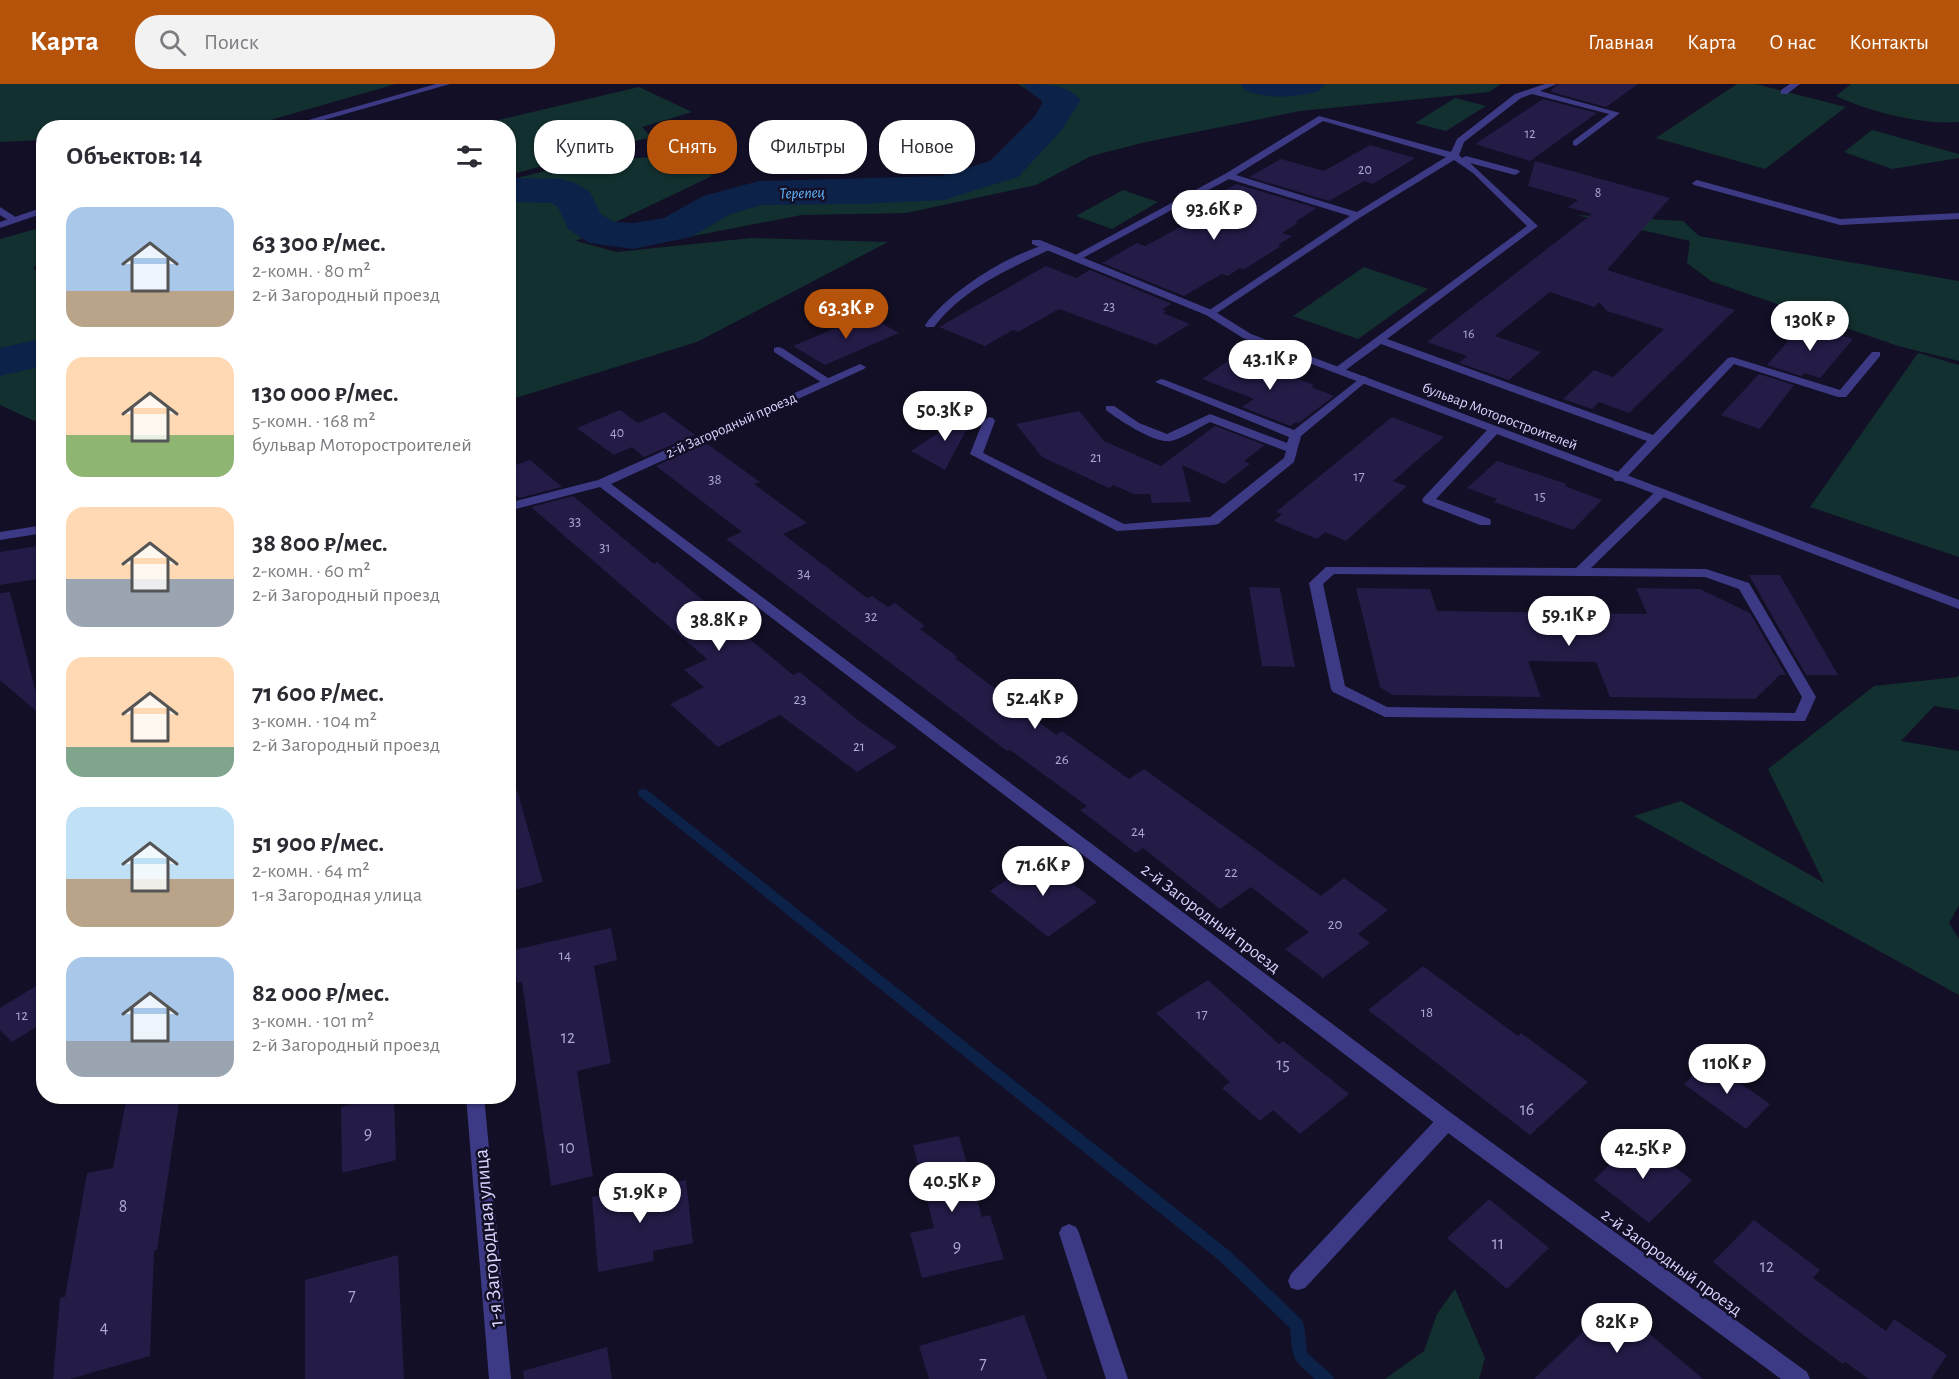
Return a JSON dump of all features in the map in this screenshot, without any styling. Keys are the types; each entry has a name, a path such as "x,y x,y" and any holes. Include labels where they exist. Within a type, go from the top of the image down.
{"street":[{"path":"313,120 446,84"},
{"path":"1210,313 1358,215 1454,156 1460,141 1518,96 1554,84"},
{"path":"1784,92 1796,84"},
{"path":"1533,92 1616,113 1576,143"},
{"path":"1075,258 1228,176 1322,118 1515,172"},
{"path":"1339,370 1533,226 1476,171 1454,156"},
{"path":"1228,176 1358,215"},
{"path":"1697,183 1840,222 1959,216"},
{"path":"0,210 14,220"},
{"path":"0,225 36,213"},
{"name":"бульвар Моторостроителей","path":"930,325 942,307 971,286 1041,244 1210,313 1247,336 1959,605"},
{"path":"1379,340 1655,440"},
{"path":"778,350 828,382"},
{"path":"1619,477 1732,360 1842,395 1876,354"},
{"name":"2-й Загородный проезд","path":"516,505 602,483 860,367"},
{"path":"989,421 976,453 1122,528 1213,521 1290,459 1295,435 1363,379"},
{"path":"1161,382 1295,435"},
{"path":"1110,408 1136,426 1168,438 1210,418 1292,449"},
{"path":"1485,522 1428,500 1494,430"},
{"name":"2-й Загородный проезд","path":"602,483 1447,1121 1799,1379"},
{"path":"1579,572 1706,573 1744,586 1809,697 1800,718 1385,712 1338,690 1316,583 1331,570 1579,572 1660,493"},
{"path":"0,536 36,530"},
{"name":"1-я Загородная улица","path":"476,1104 501,1379"},
{"path":"1298,1281 1447,1121"},
{"path":"1069,1233 1117,1379"}],"green space":[{"path":"0,84 396,84 270,120 36,120 36,140 0,142"},
{"path":"1018,84 1300,84 1305,87 1306,84 1501,84 1489,92 1300,111 1146,142 1091,156 1036,185 906,213 802,215 657,243 766,199 861,203 970,180 1049,115 1040,98"},
{"path":"1737,84 1755,84 1846,107 1765,169 1656,138"},
{"path":"1851,84 1959,84 1959,122 1929,121 1896,116 1836,96"},
{"path":"639,87 692,112 665,120 647,120 647,126 642,127 647,133 647,138 635,141 635,120 534,120 534,168 516,173 516,120 498,120"},
{"path":"1455,98 1486,106 1446,131 1415,123"},
{"path":"1872,130 1959,154 1959,158 1892,169 1844,152"},
{"path":"647,157 647,174 710,174 712,176 576,241 617,252 751,238 888,242 697,342 516,398 516,178 534,174 635,174 635,158"},
{"path":"1123,190 1158,202 1112,229 1076,216"},
{"path":"1576,215 1683,221 1699,236 1959,281 1959,361 1898,346 1711,281 1687,263 1690,241"},
{"path":"36,229 36,265 33,270 36,269 36,422 0,405 0,239"},
{"path":"1364,267 1428,289 1358,339 1293,316"},
{"path":"1918,353 1959,365 1959,557 1810,507"},
{"path":"1959,675 1959,710 1934,706 1901,741 1959,751 1959,905 1949,923 1959,939 1959,995 1634,816 1681,801 1824,883 1768,769 1874,686"},
{"path":"1455,1289 1485,1358 1479,1379 1385,1379 1424,1351 1437,1314"}],"building":[{"path":"1559,84 1638,84 1606,107 1551,92"},
{"path":"1543,99 1597,113 1530,161 1475,144"},
{"path":"1370,145 1415,158 1373,184 1364,181 1329,201 1249,177 1281,159 1324,171"},
{"path":"1535,161 1670,198 1607,270 1735,310 1629,413 1599,402 1592,409 1563,399 1594,370 1613,377 1664,329 1607,311 1599,302 1594,307 1550,292 1495,336 1541,352 1509,380 1459,363 1467,356 1427,342 1592,214 1568,207 1578,200 1528,186"},
{"path":"1236,184 1317,208 1282,233 1292,236 1278,245 1281,246 1243,270 1240,268 1228,276 1222,274 1184,296 1102,263 1137,243 1145,246 1210,211 1196,206"},
{"path":"1046,266 1076,278 1090,270 1172,304 1162,309 1166,311 1163,313 1190,324 1156,345 1059,309 1018,332 1013,330 985,346 939,327"},
{"path":"867,315 899,333 825,365 793,346"},
{"path":"1803,324 1853,339 1820,378 1804,373 1801,376 1767,365"},
{"path":"1235,356 1314,385 1311,387 1334,396 1299,423 1296,422 1290,426 1242,407 1254,399 1202,379"},
{"path":"1759,374 1794,385 1760,429 1721,415"},
{"path":"979,406 945,470 911,451"},
{"path":"620,410 638,423 664,412 695,435 644,457 632,447 614,455 577,428"},
{"path":"1079,411 1104,441 1161,466 1215,426 1265,445 1244,461 1250,464 1224,484 1182,465 1191,502 1152,503 1150,494 1134,494 1113,485 1109,488 1042,457 1016,424"},
{"path":"1392,417 1444,437 1393,481 1407,486 1346,541 1325,532 1317,539 1274,521 1282,514 1276,512"},
{"path":"706,443 760,482 754,484 807,523 783,534 867,598 872,596 888,607 895,603 925,626 920,629 958,657 955,658 1056,735 1062,731 1129,779 1144,769 1321,896 1344,878 1388,910 1358,934 1370,943 1323,978 1285,949 1309,932 1251,887 1220,909 1143,848 1136,853 1080,810 1087,806 1010,750 1007,751 726,539 742,532 656,466"},
{"path":"530,460 562,487 519,498 516,495 516,465"},
{"path":"1497,461 1567,484 1565,486 1602,500 1573,530 1494,502 1497,499 1467,488"},
{"path":"573,496 654,564 657,562 793,675 800,672 859,721 897,747 857,772 780,715 718,747 670,704 704,687 684,670 707,659 531,507"},
{"path":"36,546 36,579 0,585 0,552"},
{"path":"1749,575 1780,575 1838,675 1806,675"},
{"path":"1249,587 1280,588 1295,667 1262,666"},
{"path":"1356,588 1430,589 1437,611 1647,614 1636,588 1700,589 1750,613 1786,675 1780,675 1755,699 1610,697 1596,662 1528,661 1541,697 1392,695 1380,687"},
{"path":"10,592 36,693 36,711 0,680 0,593"},
{"path":"516,790 543,882 516,890"},
{"path":"1038,858 1097,902 1048,937 990,891"},
{"path":"611,928 617,960 594,966 611,1063 577,1071 593,1176 551,1186 522,982 517,983 516,949"},
{"path":"1423,966 1518,1036 1521,1033 1588,1082 1530,1135 1368,1010"},
{"path":"1208,980 1279,1044 1283,1041 1349,1094 1300,1134 1273,1110 1260,1121 1222,1088 1230,1082 1156,1013"},
{"path":"36,986 36,1027 12,1042 0,1030 0,1008"},
{"path":"1708,1061 1770,1104 1746,1129 1684,1084"},
{"path":"125,1104 179,1104 157,1250 154,1250 150,1356 70,1379 53,1379 60,1298 65,1297 87,1173 113,1168"},
{"path":"353,1104 394,1104 396,1160 342,1173 341,1107"},
{"path":"959,1136 982,1217 990,1215 1004,1259 922,1278 910,1233 934,1228 913,1145"},
{"path":"1636,1138 1692,1180 1649,1223 1594,1180"},
{"path":"686,1180 693,1243 653,1251 654,1261 598,1272 592,1197"},
{"path":"1489,1199 1549,1248 1507,1289 1447,1238"},
{"path":"1754,1220 1820,1270 1813,1278 1886,1331 1894,1319 1947,1355 1931,1379 1869,1379 1845,1362 1843,1364 1802,1334 1713,1262"},
{"path":"398,1255 404,1379 305,1379 305,1280"},
{"path":"1613,1303 1703,1379 1534,1379"},
{"path":"1024,1315 1047,1379 929,1379 919,1346"},
{"path":"607,1347 612,1379 524,1379 523,1371"}],"waterway":[{"name":"Терепец","path":"516,190 561,191 576,201 583,220 604,234 633,236 676,228 717,205 759,193 944,188 1004,169 1048,123 1063,100 1041,84"},
{"name":"Терепец","path":"1258,84 1268,87 1307,84"},
{"name":"Терепец","path":"0,362 36,354"},
{"path":"643,793 1226,1257 1297,1325 1300,1356 1326,1379"}]}
